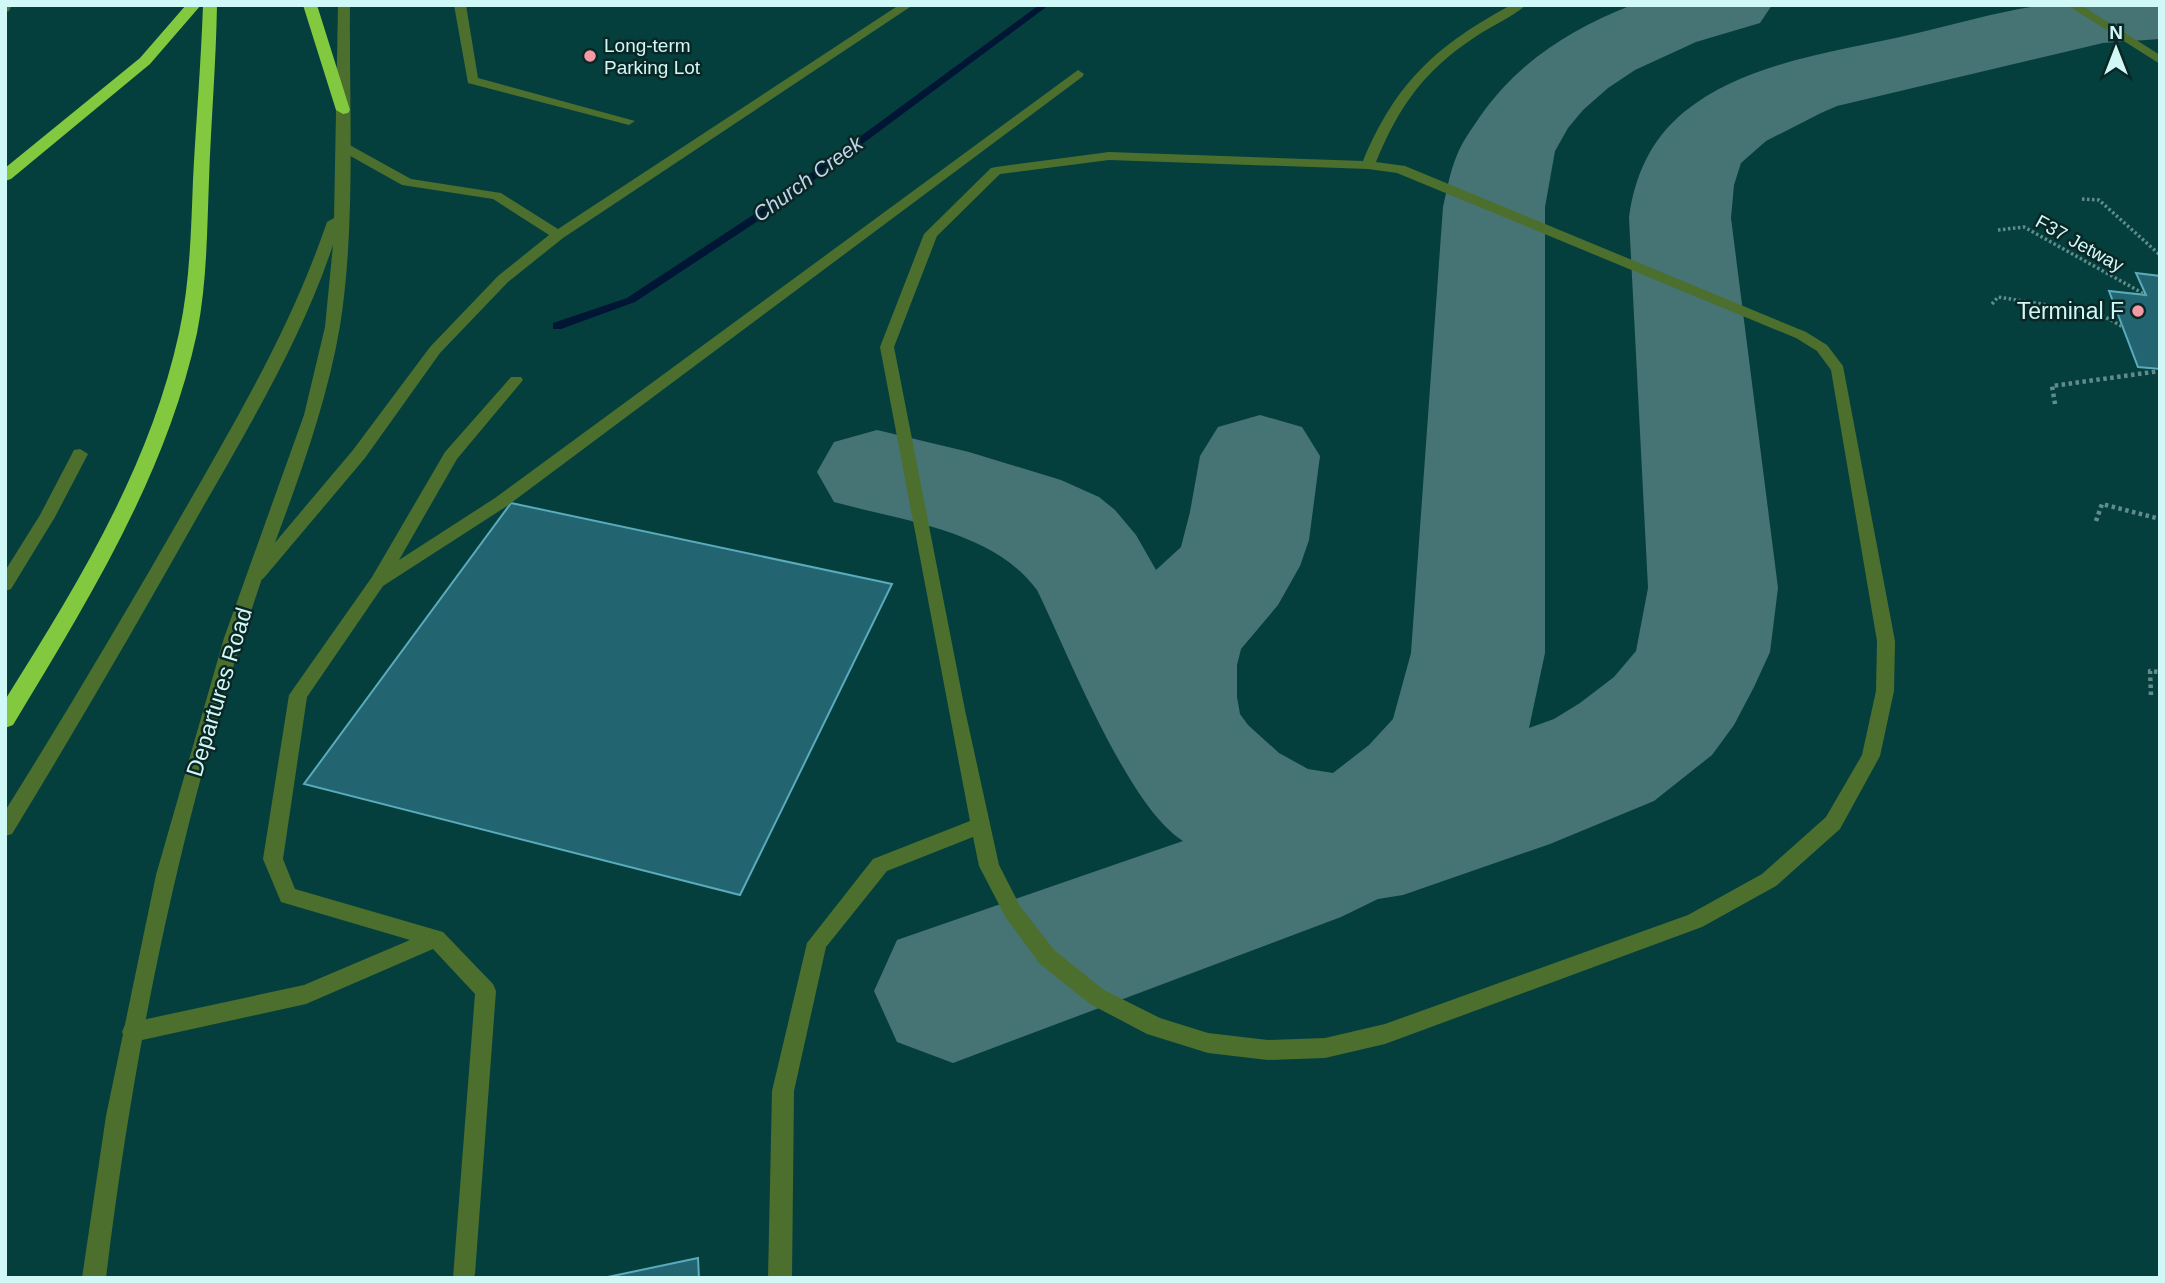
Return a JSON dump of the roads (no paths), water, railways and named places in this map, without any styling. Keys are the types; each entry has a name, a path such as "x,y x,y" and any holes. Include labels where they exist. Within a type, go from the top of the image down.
{"highway":[{"path":"5,176 145,61 175,30 194,5"},
{"path":"5,719 116,528 158,433 181,364 196,270 210,5"},
{"path":"310,5 343,110"}],"street":[{"name":"Departures Road","path":"94,1278 133,1032 192,778 234,636 307,428 330,341 336,305 343,192 344,5"},
{"path":"460,5 472,80 629,121"},
{"path":"257,575 359,454 435,350 503,279 558,235 907,5"},
{"path":"1368,165 1405,94 1464,39 1520,5"},
{"path":"2073,5 2160,60"},
{"path":"377,583 500,502 1078,74"},
{"path":"342,146 407,182 496,197 510,203 558,235"},
{"path":"1109,156 1368,165 1400,169 1801,335 1822,348 1839,369 1886,640 1885,691 1871,756 1833,823 1769,880 1695,920 1385,1034 1325,1048 1268,1050 1208,1044 1156,1027 1097,997 1047,957 1013,912 989,866 887,347 931,234 996,171 1109,156"},
{"path":"5,828 89,693 267,380 294,328 323,257 343,192"},
{"path":"463,1273 486,991 436,938 288,896 273,859 298,695 377,583 450,456 516,380"},
{"path":"5,585 47,517 80,454"},
{"path":"780,1278 783,1091 817,943 880,865 981,825"},
{"path":"133,1032 306,994 436,938"}],"waterway":[{"name":"Church Creek","path":"557,326 631,300 763,213 1045,5"}],"place":[{"name":"Long-term Parking Lot","path":"590,56"},
{"name":"Terminal F","path":"2138,311"}]}
